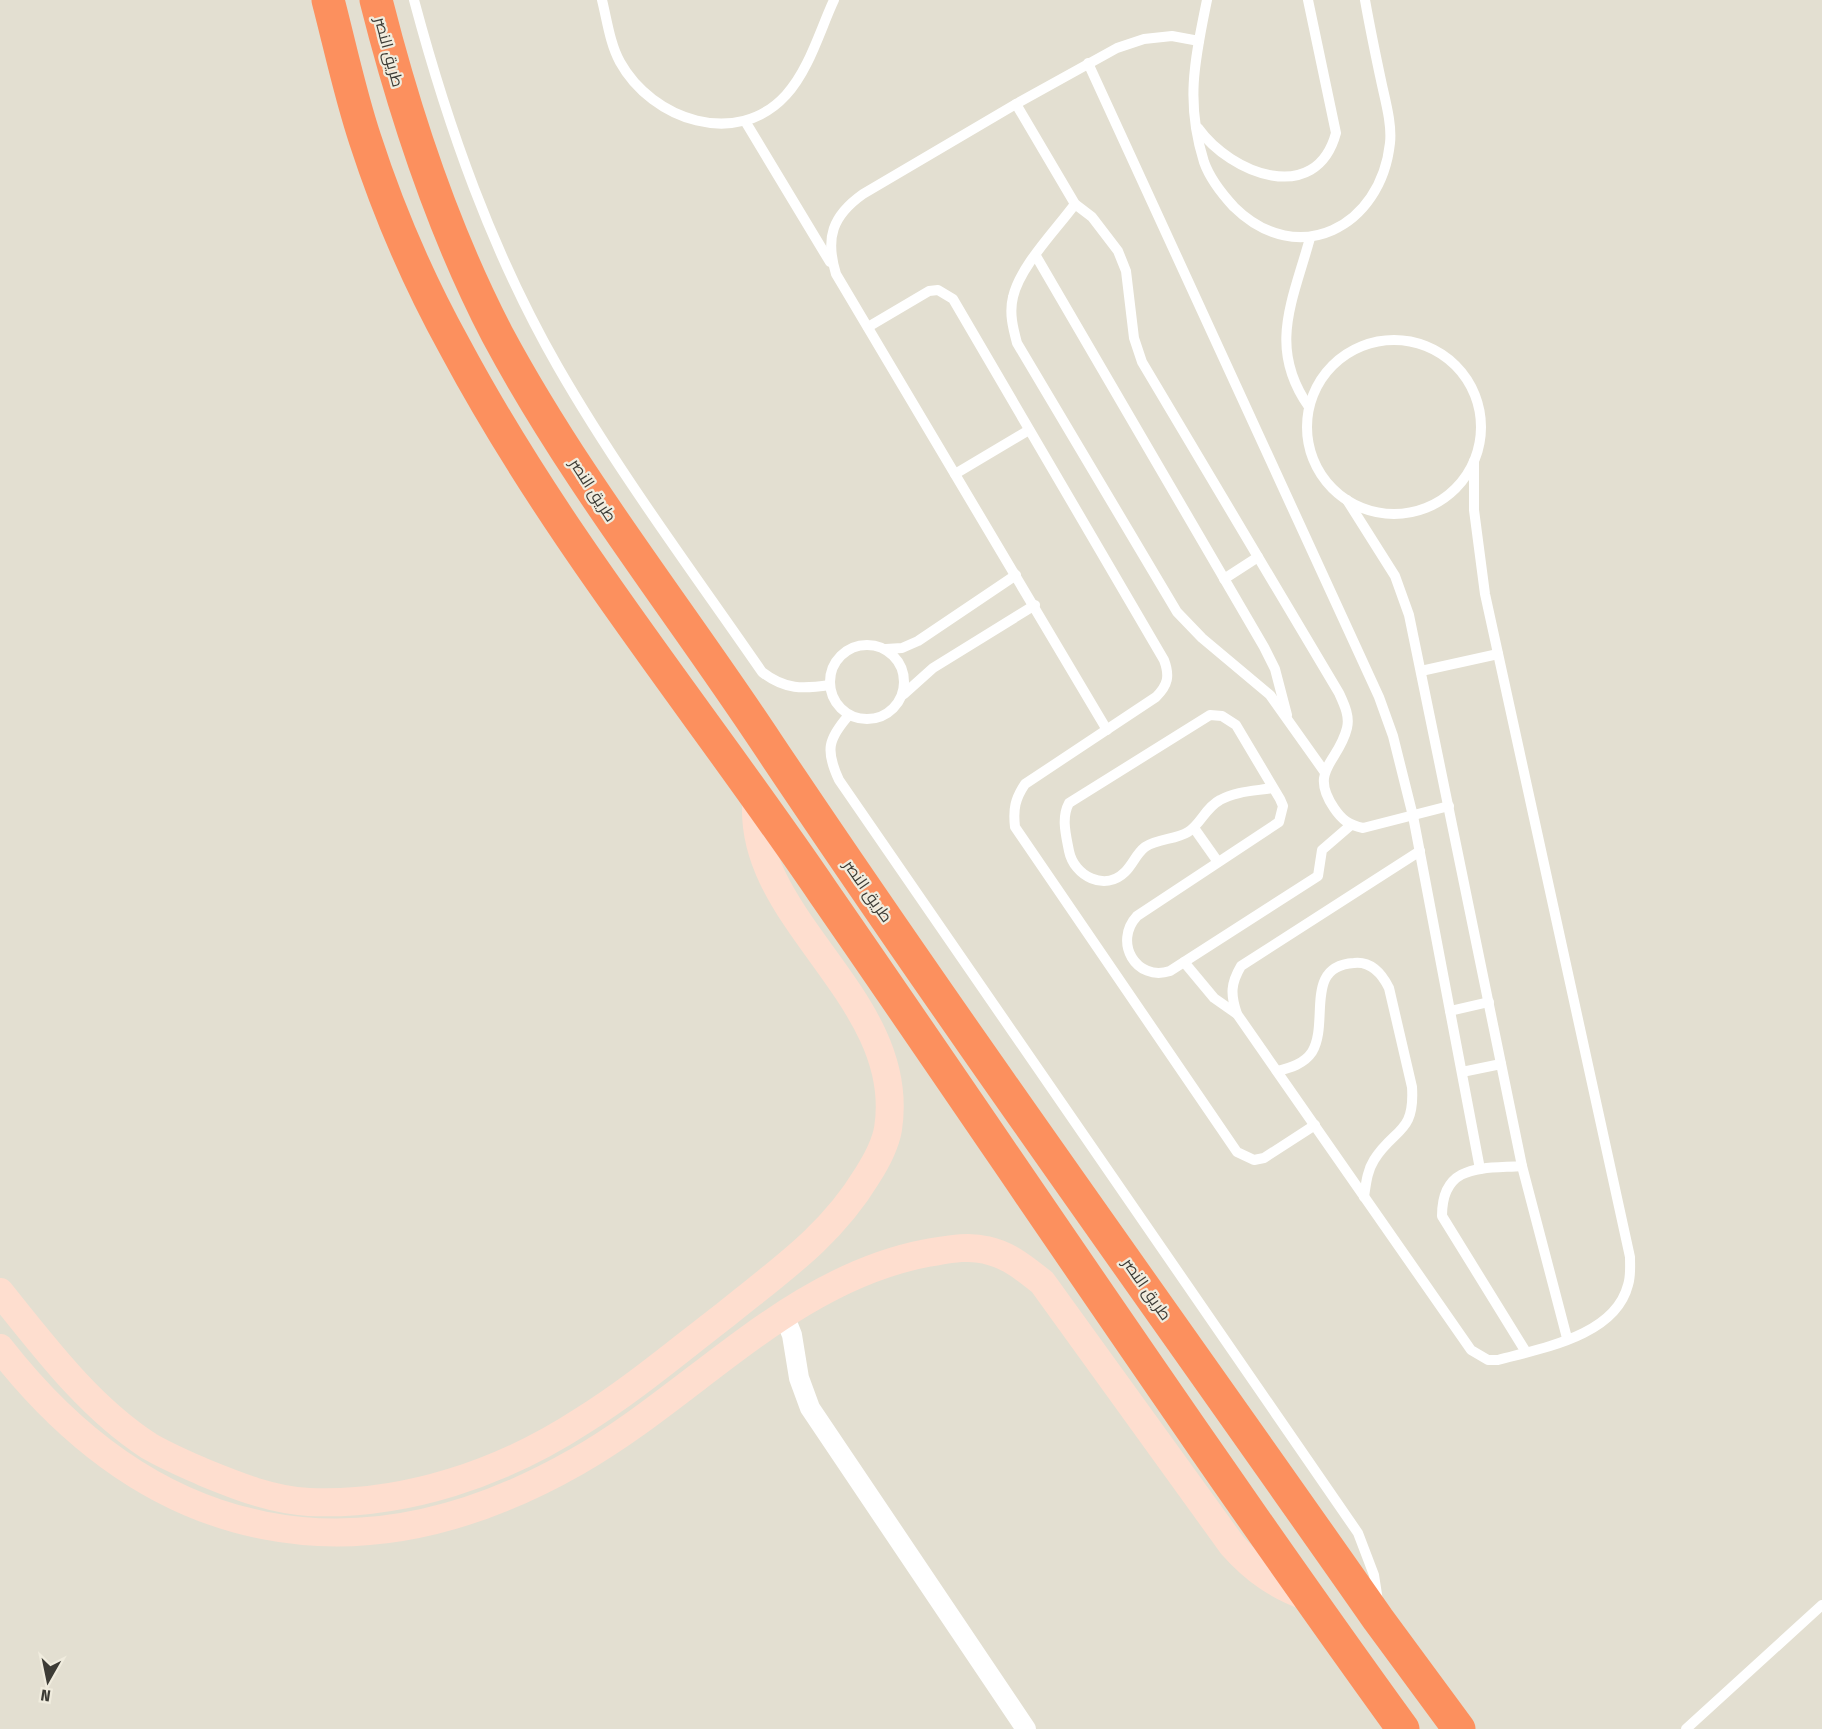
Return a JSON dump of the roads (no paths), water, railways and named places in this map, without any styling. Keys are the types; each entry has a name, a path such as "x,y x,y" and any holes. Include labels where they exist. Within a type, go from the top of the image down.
{"highway":[{"path":"328,0 365,140 402,234 453,344 504,433 570,538 757,794 1308,1597 1403,1729"},
{"name":"طريق النصر","path":"376,0 411,128 447,225 496,332 604,510 1378,1619 1459,1729"}],"street":[{"path":"0,1292 80,1388 149,1446 247,1490 306,1502 362,1501 444,1486 540,1446 614,1399 728,1312 832,1226 852,1202 876,1162 888,1133 891,1097 883,1056 859,1008 797,918 762,856 755,825 757,794"},
{"path":"0,1348 40,1395 74,1429 150,1482 192,1504 236,1520 282,1530 329,1534 387,1531 468,1512 528,1487 576,1462 626,1431 784,1315 840,1282 909,1257 953,1249 984,1249 1013,1259 1042,1282 1232,1545 1245,1559 1274,1582 1308,1597"},
{"path":"728,1312 748,1340"},
{"path":"784,1315 792,1335 798,1378 810,1408 1026,1729"}],"lane":[{"path":"414,0 436,83 483,211 510,274 552,355 604,443 762,672 776,683 792,688 830,684"},
{"path":"602,0 619,61 636,86 659,106 687,118 716,124 745,121 768,110 787,94 800,73 834,0"},
{"path":"1207,0 1192,82 1194,123 1205,164 1221,194 1245,218 1275,234 1310,238 1334,232 1357,216 1375,194 1386,169 1391,141 1388,113 1365,0"},
{"path":"1194,123 1210,144 1223,155 1254,172 1280,176 1305,174 1321,165 1332,150 1336,133 1308,0"},
{"path":"836,274 831,256 831,237 837,220 848,205 1088,63 1144,39 1172,36 1199,40"},
{"path":"1088,63 1364,659 1393,736 1413,816 1480,1169"},
{"path":"1016,104 1075,204 1092,217 1118,251 1126,271 1134,338 1142,362 1346,708 1348,726 1324,771 1323,784 1327,797 1341,818 1351,825 1363,828 1449,806"},
{"path":"745,121 1035,605 1107,730"},
{"path":"1075,204 1022,276 1013,297 1011,321 1017,343 1177,612 1202,638 1251,676 1287,716 1324,771"},
{"path":"1309,407 1291,376 1284,341 1286,324 1310,238"},
{"path":"1036,256 1275,669 1287,716"},
{"path":"868,327 929,291 938,290 946,293 1164,660 1169,673 1166,687 1156,697 1025,784 1017,797 1013,812 1015,827 1237,1152 1254,1161 1264,1158 1315,1125"},
{"path":"1420,851 1241,966 1233,981 1231,998 1237,1014 1471,1350 1488,1360 1526,1352 1594,1329 1616,1311 1628,1285 1630,1257 1478,554 1474,510 1474,461 1481,432 1477,402 1467,381 1453,364 1428,347 1391,341 1354,350 1341,358 1320,380 1309,407 1307,438 1316,467 1334,491 1360,507 1382,513 1405,513 1434,505 1458,486 1474,461"},
{"path":"955,474 1029,430"},
{"path":"1347,500 1395,576 1409,615 1522,1166 1567,1338"},
{"path":"1224,579 1258,557"},
{"path":"1016,575 918,641 902,648 886,649 873,645 860,645 847,650 837,660 831,671 832,696 839,707 849,715 861,719 880,717 896,706 903,695 933,668 1035,605"},
{"path":"886,649 903,669 905,682 903,695"},
{"path":"1421,670 1498,654"},
{"path":"849,715 837,728 829,744 831,763 839,780 1358,1533 1374,1575 1378,1619"},
{"path":"1273,788 1230,795 1218,801 1204,813 1194,828 1185,834 1157,840 1139,853 1125,872 1104,881 1092,879 1075,867 1069,849 1064,812 1077,796 1210,715 1222,716 1236,725 1273,788 1283,806 1279,822 1137,916 1129,925 1126,936 1127,947 1143,969 1161,974 1184,962 1318,876 1322,850 1351,825"},
{"path":"1194,828 1218,862"},
{"path":"1184,962 1214,998 1237,1014"},
{"path":"1277,1071 1296,1066 1311,1054 1320,1036 1320,993 1324,980 1333,970 1345,963 1359,962 1383,975 1389,988 1412,1087 1413,1103 1409,1119 1401,1133 1375,1159 1366,1177 1364,1197"},
{"path":"1450,1011 1489,1002"},
{"path":"1461,1072 1502,1064"},
{"path":"1522,1166 1480,1169 1463,1173 1449,1183 1442,1199 1442,1216 1526,1352"},
{"path":"1686,1729 1822,1605"}]}
